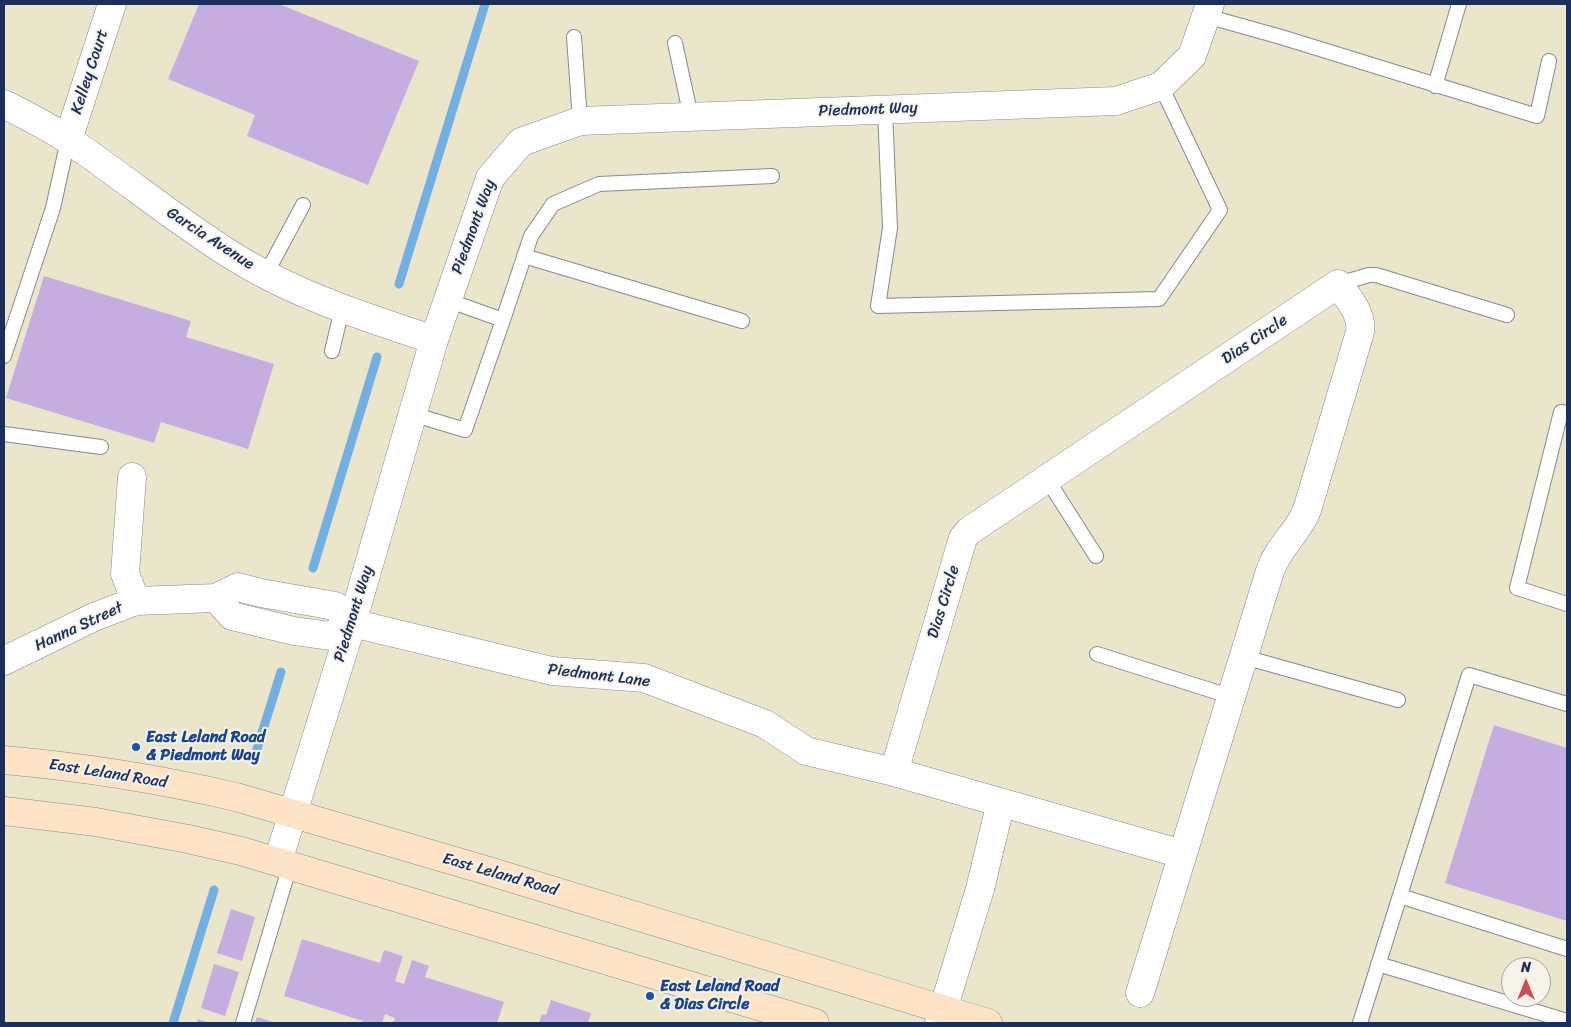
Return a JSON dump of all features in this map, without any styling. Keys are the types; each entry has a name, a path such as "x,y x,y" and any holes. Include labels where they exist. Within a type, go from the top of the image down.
{"main road":[{"name":"East Leland Road","path":"4,760 64,766 154,779 236,797 503,875 941,1016 988,1023"},
{"path":"4,812 96,822 204,842 284,863 815,1023"}],"street":[{"name":"Kelley Court","path":"68,140 112,4"},
{"name":"Piedmont Way","path":"284,863 293,814 352,623 447,300 490,178 521,142 580,121 1116,101 1161,86 1192,56 1208,10"},
{"name":"Garcia Avenue","path":"4,104 68,140 213,243 242,261 342,309 434,340"},
{"name":"Dias Circle","path":"894,772 963,538 1047,479 1338,284"},
{"path":"1140,993 1274,560 1282,546 1303,519 1360,332 1361,326 1355,308 1338,284"},
{"path":"132,477 125,574 136,601"},
{"name":"Hanna Street","path":"4,661 94,617 136,601 216,598 232,616 294,631 330,636 352,623"},
{"name":"Piedmont Lane","path":"352,623 552,671 644,678 764,724 806,751 894,772"},
{"path":"894,772 1182,854"},
{"path":"941,1016 980,890 1001,802"}],"lane":[{"path":"1435,86 1459,4"},
{"path":"1208,10 1435,86 1537,116 1549,61"},
{"path":"574,38 580,121"},
{"path":"675,44 691,116"},
{"path":"885,110 890,228 878,306 1159,299 1220,210 1161,86"},
{"path":"4,356 53,208 68,140"},
{"path":"412,414 465,430 531,236 553,204 600,184 772,176"},
{"path":"266,274 303,205"},
{"path":"524,256 742,321"},
{"path":"1338,284 1369,275 1376,275 1507,315"},
{"path":"447,300 503,320"},
{"path":"332,351 342,309"},
{"path":"1567,413 1561,412 1517,588 1567,604"},
{"path":"4,434 101,447"},
{"path":"1047,479 1096,556"},
{"path":"1097,654 1232,697"},
{"path":"1244,657 1398,700"},
{"path":"1360,1023 1469,675 1567,704"},
{"path":"243,1023 272,926 284,863"},
{"path":"1400,896 1567,949"},
{"path":"1378,964 1567,1021"}],"building":[{"path":"199,4 279,4 419,61 368,185 247,136 255,115 168,79"},
{"path":"44,276 191,321 186,337 274,364 248,449 161,422 154,443 6,398"},
{"path":"1494,725 1567,748 1567,921 1445,883"},
{"path":"231,909 255,917 242,961 217,953"},
{"path":"302,939 380,963 384,950 403,956 395,981 404,984 412,960 429,966 425,977 504,1002 497,1023 393,1023 395,1018 385,1014 382,1023 362,1023 363,1021 284,996"},
{"path":"214,964 239,972 225,1016 201,1008"},
{"path":"551,1000 591,1013 588,1023 539,1023 542,1014 546,1015"},
{"path":"257,1017 277,1023 255,1023"},
{"path":"198,1019 210,1023 197,1023"}],"waterway":[{"path":"399,284 485,4"},
{"path":"313,568 377,357"},
{"path":"257,749 281,672"},
{"path":"173,1023 214,890"}],"place":[{"name":"East Leland Road & Piedmont Way","path":"136,747"},
{"name":"East Leland Road & Dias Circle","path":"650,996"}]}
